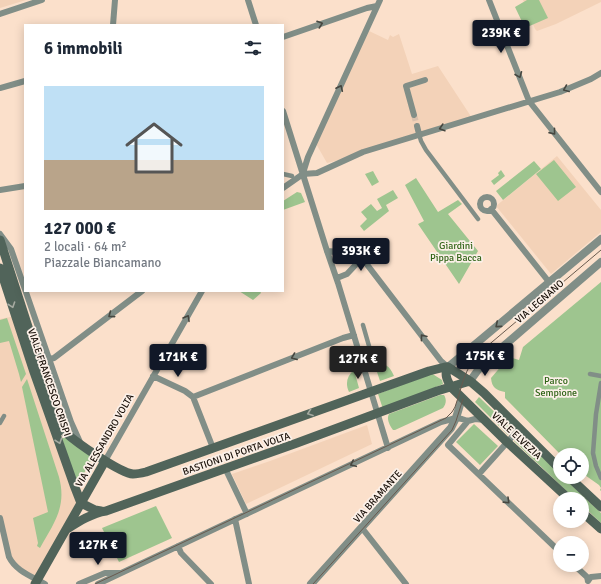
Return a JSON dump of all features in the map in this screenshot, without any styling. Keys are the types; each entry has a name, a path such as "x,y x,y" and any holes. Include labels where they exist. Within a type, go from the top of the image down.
{"main road":[{"name":"VIALE FRANCESCO CRISPI","path":"0,240 60,426 65,433 105,461"},
{"name":"VIALE FRANCESCO CRISPI","path":"0,268 34,372 81,502"},
{"name":"VIALE ELVEZIA","path":"448,367 484,393 553,462"},
{"path":"448,367 446,370 446,378 451,387"},
{"name":"BASTIONI DI PORTA VOLTA","path":"105,461 124,471 134,474 146,472 429,371 448,367"},
{"name":"BASTIONI DI PORTA VOLTA","path":"67,529 78,522 101,512 297,443 437,391 470,382"},
{"name":"VIA LEGNANO","path":"462,398 470,382"},
{"name":"VIALE ELVEZIA","path":"451,387 507,442 561,492"},
{"name":"VIA ALESSANDRO VOLTA","path":"39,583 81,502 105,461"},
{"path":"576,484 601,507"},
{"path":"81,502 101,512"},
{"path":"589,518 601,529"}],"street":[{"path":"0,14 42,0"},
{"path":"113,24 115,0"},
{"path":"248,0 256,24"},
{"path":"489,0 529,101 601,192"},
{"path":"284,36 379,3"},
{"path":"303,174 308,157 379,3"},
{"path":"284,187 303,174 316,173 363,152 560,92 591,79 601,73"},
{"path":"414,115 406,86 425,80"},
{"path":"0,88 24,81"},
{"path":"284,114 327,251 337,278 388,448"},
{"path":"417,126 421,141 426,150 478,219"},
{"path":"284,174 292,176"},
{"path":"0,190 24,186"},
{"path":"492,209 549,282"},
{"name":"VIALE FRANCESCO CRISPI","path":"0,234 11,249 24,286"},
{"name":"VIA LEGNANO","path":"448,367 601,239"},
{"path":"327,251 355,253 362,258 441,361 448,367"},
{"path":"337,278 347,274 362,258"},
{"name":"VIA LEGNANO","path":"470,382 485,362 601,262"},
{"name":"VIALE FRANCESCO CRISPI","path":"26,292 80,444"},
{"path":"50,360 141,292"},
{"name":"VIA ALESSANDRO VOLTA","path":"105,461 201,292"},
{"path":"363,325 373,360"},
{"path":"193,396 354,335"},
{"path":"590,374 601,376"},
{"path":"153,376 193,396 214,448"},
{"path":"601,383 596,414 593,453 601,478"},
{"name":"VIA LEGNANO","path":"456,418 462,398"},
{"path":"0,423 4,416"},
{"path":"98,584 441,422 456,418 468,421"},
{"name":"VIA BRAMANTE","path":"310,584 451,428 456,418"},
{"path":"485,420 475,419 468,421 448,445 553,545"},
{"path":"479,474 519,429"},
{"path":"225,468 247,514"},
{"path":"0,518 8,557 15,567 39,583"},
{"path":"235,519 250,584"},
{"path":"362,528 406,584"},
{"path":"178,546 181,552 211,584"},
{"path":"582,572 587,577 588,582"},
{"path":"79,584 105,573 122,573"},
{"path":"588,582 591,577 601,576"}],"shaded area":[{"path":"0,0 26,0 0,8"},
{"path":"523,0 601,0 601,2 556,24 537,31"},
{"path":"367,30 388,40 390,35 393,37 399,34 412,74 438,66 472,118 352,157 327,163 315,142"},
{"path":"557,156 601,210 601,232 551,274 496,206"},
{"path":"15,316 81,502 38,579 11,561 0,517 0,319"},
{"path":"367,425 372,444 246,504 232,474"}],"green space":[{"path":"527,0 539,0 548,18 525,28 515,7"},
{"path":"554,160 576,187 558,201 536,174"},
{"path":"534,161 541,169 503,200 496,191"},
{"path":"501,170 505,176 494,185 491,181 499,175 498,173"},
{"path":"373,171 379,182 372,186 365,174"},
{"name":"Giardini Pippa Bacca","path":"416,178 438,212 458,200 462,204 448,214 478,251 459,284 418,224 424,221 405,185"},
{"path":"393,190 398,198 386,205 389,211 364,231 360,226 367,219 361,212 371,204 377,211 382,208 377,199"},
{"path":"297,192 301,193 305,202 284,210 284,200"},
{"name":"Parco Sempione","path":"601,282 601,488 589,478 589,448 554,448 505,398 505,392 495,388 492,384 491,378 509,357 519,360 523,347"},
{"path":"241,292 260,292 253,300"},
{"path":"7,318 26,374 21,382 9,341 0,343 0,320"},
{"path":"374,363 386,365 394,376 380,381"},
{"path":"354,370 359,388 349,392 347,380"},
{"path":"431,373 442,380 443,384 383,409 378,394"},
{"path":"27,379 59,477 61,488 58,514 40,548 37,546 38,543 33,518 48,512 22,387"},
{"path":"440,395 444,395 446,399 443,408 393,430 388,420 389,414"},
{"path":"479,397 512,429 508,435 475,402"},
{"path":"474,424 498,446 480,465 456,442"},
{"path":"520,436 553,467 553,478 514,441"},
{"path":"62,438 66,438 90,456 91,461 77,486"},
{"path":"559,484 570,484 579,492 568,492"},
{"path":"589,502 601,513 601,523 589,512"},
{"path":"156,506 172,538 119,562 102,528"}],"tunnel":[{"path":"414,115 417,126"}],"tram line":[{"path":"95,584 446,418 455,407 470,365 479,353 601,250"},
{"path":"313,584 452,430 463,399"}]}
